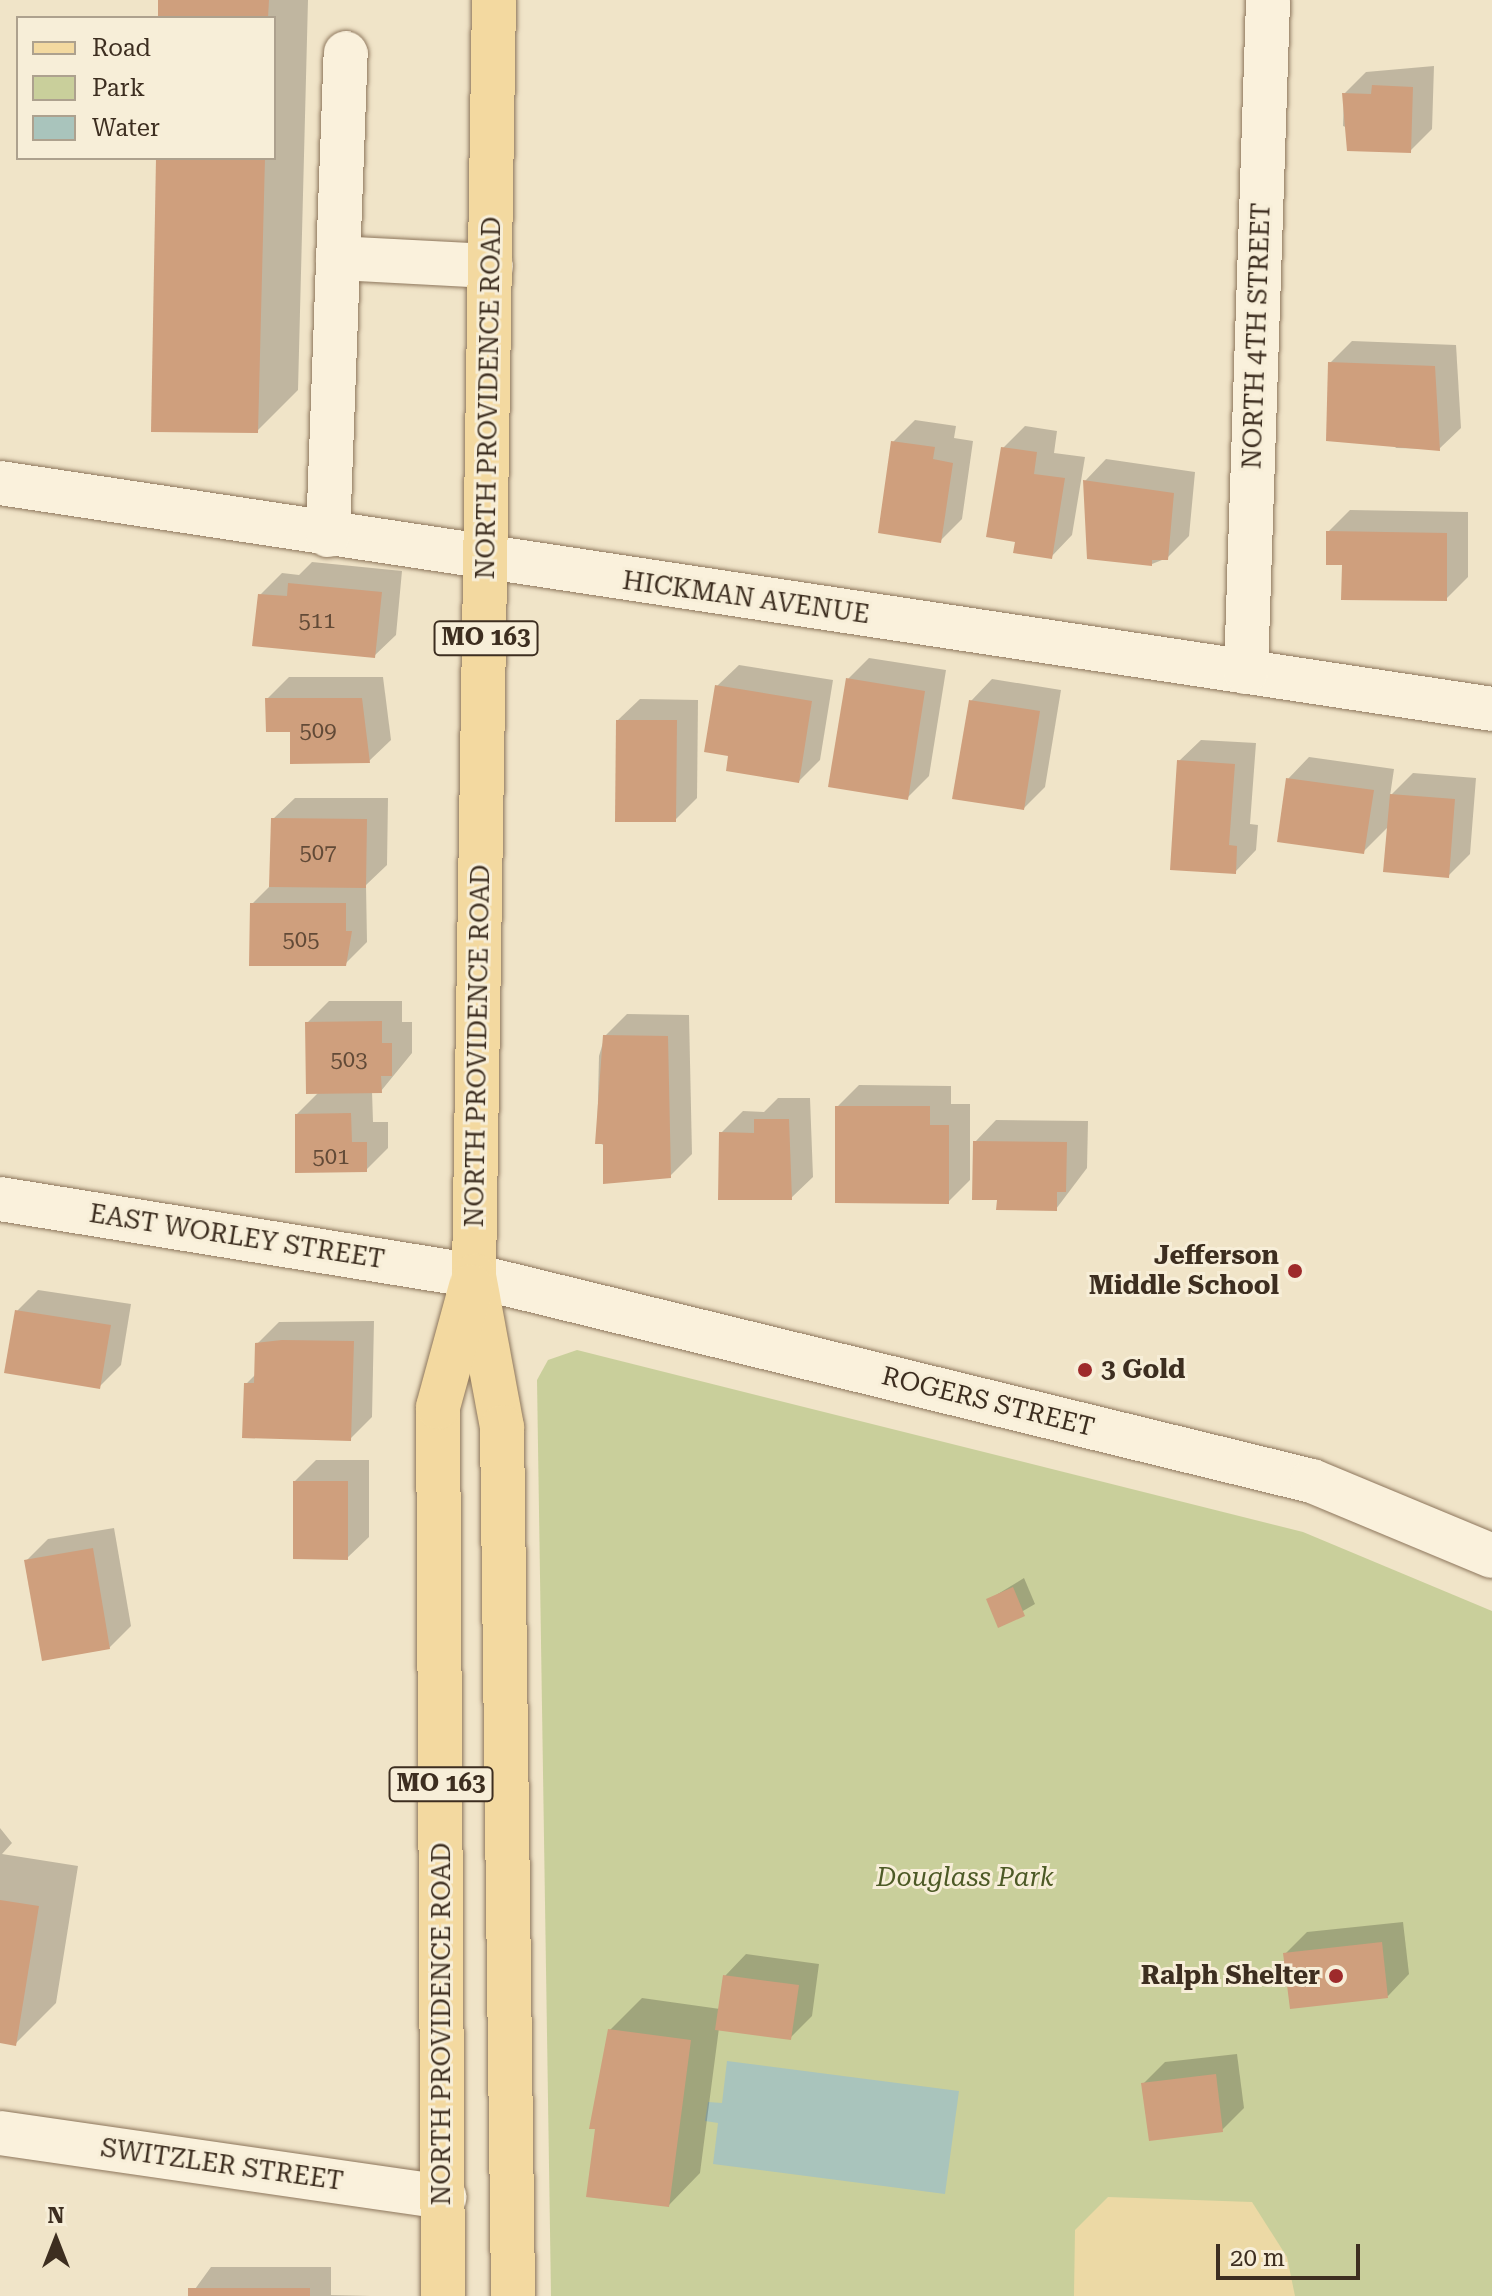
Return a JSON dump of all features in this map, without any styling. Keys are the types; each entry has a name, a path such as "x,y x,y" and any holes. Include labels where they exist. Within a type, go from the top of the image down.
{"main road":[{"name":"NORTH PROVIDENCE ROAD","path":"494,0 474,1276 502,1427 513,2296"},
{"name":"NORTH PROVIDENCE ROAD","path":"443,2296 438,1407 474,1276"}],"street":[{"name":"NORTH 4TH STREET","path":"1246,672 1268,0"},
{"path":"328,535 346,53"},
{"path":"338,258 491,266"},
{"name":"HICKMAN AVENUE","path":"0,483 487,560 1492,709"},
{"name":"EAST WORLEY STREET","path":"0,1199 474,1276"},
{"name":"ROGERS STREET","path":"474,1276 1312,1481 1492,1556"},
{"name":"SWITZLER STREET","path":"0,2133 444,2197"}],"green space":[{"name":"Douglass Park","path":"577,1350 1303,1532 1492,1611 1492,2296 551,2296 537,1380 548,1360"}],"sand":[{"path":"1108,2197 1252,2202 1287,2257 1295,2296 1074,2296 1075,2230"}],"water":[{"path":"727,2061 959,2091 945,2194 713,2164 718,2123 705,2121 708,2102 722,2103"}],"building":[{"path":"158,0 269,0 268,16 158,16"},
{"path":"1372,85 1413,87 1411,153 1347,151 1342,93 1371,94"},
{"path":"156,160 265,160 258,433 151,432"},
{"path":"1328,362 1435,366 1440,451 1326,441"},
{"path":"891,441 935,447 933,459 953,463 941,543 878,533"},
{"path":"1001,447 1037,452 1034,474 1065,478 1052,559 1013,553 1015,542 986,537"},
{"path":"1083,480 1174,493 1168,560 1152,560 1152,566 1087,559"},
{"path":"1326,531 1447,533 1447,601 1341,600 1342,565 1326,565"},
{"path":"288,583 382,592 375,658 252,646 258,594 287,596"},
{"path":"846,678 925,691 908,800 828,787"},
{"path":"715,685 812,701 799,783 726,771 728,756 704,752"},
{"path":"265,698 362,698 370,763 290,764 290,732 266,732"},
{"path":"969,700 1040,711 1024,810 952,799"},
{"path":"616,720 677,720 676,822 615,822"},
{"path":"1177,760 1235,764 1229,845 1237,846 1236,874 1170,870"},
{"path":"1286,778 1374,790 1364,854 1277,842"},
{"path":"1390,794 1455,799 1449,878 1383,872"},
{"path":"271,818 367,819 366,888 269,887"},
{"path":"250,903 346,903 346,931 352,931 346,966 249,966"},
{"path":"382,1021 382,1043 392,1043 392,1076 381,1076 382,1093 306,1094 305,1022"},
{"path":"603,1035 668,1036 671,1178 603,1184 603,1144 595,1144"},
{"path":"835,1106 930,1106 930,1125 949,1125 949,1204 835,1203"},
{"path":"351,1113 352,1142 367,1142 367,1172 295,1173 295,1114"},
{"path":"754,1119 789,1119 792,1200 718,1200 719,1132 754,1133"},
{"path":"973,1141 1067,1142 1066,1192 1057,1192 1057,1211 996,1210 997,1200 972,1200"},
{"path":"15,1310 111,1325 100,1389 4,1373"},
{"path":"282,1340 354,1341 351,1441 242,1438 244,1383 254,1383 255,1343"},
{"path":"293,1481 348,1481 348,1560 293,1559"},
{"path":"93,1548 110,1649 42,1661 24,1560"},
{"path":"1013,1587 1025,1616 998,1628 986,1599"},
{"path":"0,1900 39,1906 16,2046 0,2043"},
{"name":"Ralph Shelter","path":"1382,1942 1388,1998 1290,2009 1283,1953"},
{"path":"723,1975 799,1985 791,2040 715,2030"},
{"path":"608,2029 691,2040 669,2207 586,2197 595,2129 589,2129"},
{"path":"1216,2074 1223,2132 1149,2141 1141,2083"},
{"path":"188,2288 310,2288 310,2296 188,2296"}],"place":[{"name":"Jefferson Middle School","path":"1295,1271"},
{"name":"3 Gold","path":"1085,1370"},
{"name":"Ralph Shelter","path":"1336,1976"}]}
